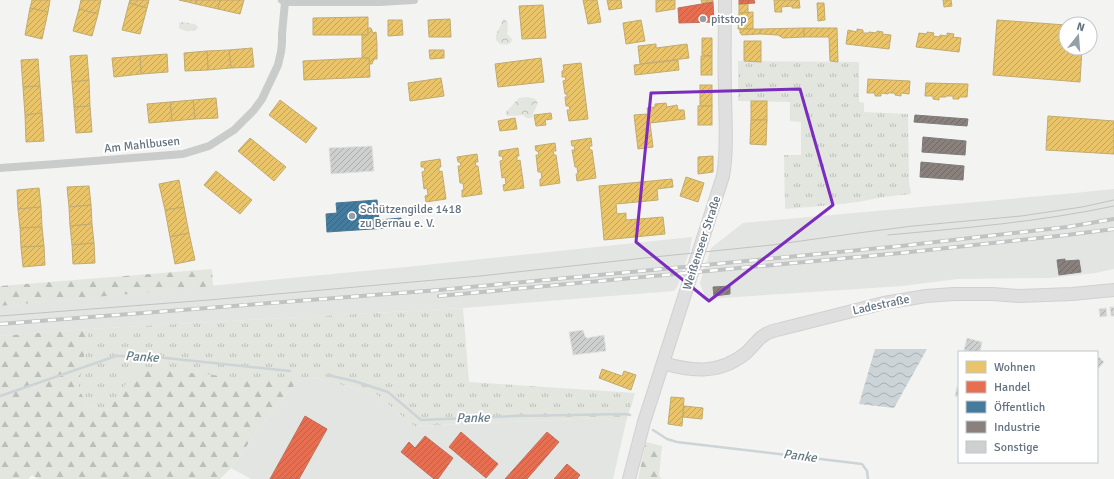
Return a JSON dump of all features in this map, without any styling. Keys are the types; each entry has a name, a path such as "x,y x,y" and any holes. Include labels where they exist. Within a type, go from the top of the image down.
{"main road":[{"name":"Weißenseer Straße","path":"629,479 644,422 724,176 726,151 724,81 725,0"},
{"name":"Ladestraße","path":"663,363 689,369 705,370 719,368 735,361 766,334 884,303 926,296 954,294 1019,296 1072,294 1114,290"}],"street":[{"path":"284,1 380,2 414,0"},
{"name":"Am Mahlbusen","path":"0,168 183,154 209,146 234,130 247,118 270,85 278,65 281,52 284,1"}],"highlighted area":[{"path":"800,89 833,205 709,301 636,242 651,93"}],"shaded area":[{"path":"1114,189 1114,269 1095,273 1050,278 957,279 903,286 706,299 700,283 711,248 743,223"},
{"path":"692,237 690,250 678,285 674,291 463,308 89,329 0,336 0,306 416,266"},
{"path":"316,378 376,394 414,426 600,418 626,422 613,479 251,479 231,468 270,413 298,381"}],"green space":[{"path":"503,19 506,20 508,28 507,34 512,41 506,44 500,44 496,40 496,34"},
{"path":"179,23 195,24 198,27 192,31 183,30 179,28"},
{"path":"738,61 859,62 859,102 864,103 864,112 908,114 909,182 911,194 883,197 858,202 785,209 784,155 801,155 801,122 790,121 790,102 738,101"},
{"path":"519,98 532,98 537,102 532,118 527,118 523,115 507,116 505,113"},
{"path":"212,269 213,286 0,306 0,286"},
{"path":"463,308 469,382 635,393 626,422 600,418 414,426 376,394 316,378 298,381 278,381 109,410 90,407 78,389 89,329"},
{"path":"89,329 78,389 90,407 109,410 136,368 278,381 298,381 270,413 231,468 220,479 38,479 32,475 28,479 0,479 0,336"},
{"path":"646,442 662,446 659,475 661,479 638,479"}],"water":[{"path":"875,349 927,349 894,408 859,404"}],"building: Wohnen":[{"path":"32,0 50,0 48,12 30,8"},
{"path":"81,0 101,0 98,14 79,9"},
{"path":"130,0 149,0 147,8 129,3"},
{"path":"179,0 196,0 196,4"},
{"path":"196,0 220,0 218,9 196,4"},
{"path":"220,0 244,0 240,14 218,9"},
{"path":"583,0 597,0 601,22 588,24"},
{"path":"607,0 621,0 622,8 609,10"},
{"path":"656,0 675,0 675,9 656,12"},
{"path":"701,0 713,0 713,2 702,3"},
{"path":"774,0 799,0 800,8 792,8 792,6 781,7 782,12 775,12"},
{"path":"943,0 951,0 952,6 944,7"},
{"path":"129,3 147,8 140,34 122,30"},
{"path":"817,3 824,3 825,20 818,21"},
{"path":"739,4 748,4 748,13 739,13"},
{"path":"543,5 546,38 522,39 519,6"},
{"path":"30,8 48,12 42,39 25,35"},
{"path":"79,9 98,14 92,36 73,31"},
{"path":"753,12 753,29 738,29 739,13"},
{"path":"368,17 368,35 313,35 313,18"},
{"path":"450,19 451,37 429,37 428,20"},
{"path":"388,20 402,20 403,35 388,36"},
{"path":"641,20 645,41 626,44 623,23"},
{"path":"997,20 1058,24 1058,56 1082,56 1080,82 993,75"},
{"path":"368,28 371,28 373,33 376,32 377,59 374,59 372,64 370,64 369,58 362,58 362,35 368,35"},
{"path":"804,28 804,37 783,38 778,35 760,34 760,29"},
{"path":"804,28 837,28 838,62 830,61 829,37 804,37"},
{"path":"740,29 760,29 760,34 742,35 740,33"},
{"path":"857,29 863,30 863,33 876,33 877,31 883,32 882,34 891,35 889,49 846,44 848,30 857,32"},
{"path":"927,32 934,33 933,36 947,36 947,33 954,34 953,37 961,38 959,52 916,47 919,33 927,34"},
{"path":"702,38 712,38 712,56 702,55"},
{"path":"744,41 761,41 761,62 744,61"},
{"path":"656,44 656,48 687,44 689,58 640,64 638,46"},
{"path":"252,48 254,67 231,68 229,50"},
{"path":"229,50 231,68 208,70 207,51"},
{"path":"429,50 444,50 444,58 430,59"},
{"path":"207,51 208,70 185,71 184,53"},
{"path":"167,54 168,72 141,74 140,56"},
{"path":"87,55 89,80 72,82 70,56"},
{"path":"140,56 141,74 114,77 112,58"},
{"path":"701,56 712,56 712,75 701,75"},
{"path":"369,58 370,77 304,80 303,61"},
{"path":"541,58 544,82 498,87 495,64"},
{"path":"38,59 40,86 23,87 21,60"},
{"path":"678,60 679,70 635,75 634,65"},
{"path":"581,63 588,119 569,121 567,110 570,110 569,106 566,106 565,97 567,97 567,94 565,94 563,81 566,80 565,77 562,77 562,71 564,70 563,65"},
{"path":"441,78 444,96 410,101 408,83"},
{"path":"868,79 910,81 909,94 901,93 901,96 895,95 895,93 881,93 881,96 875,96 875,93 867,93"},
{"path":"89,80 90,106 74,107 72,82"},
{"path":"926,83 968,84 967,97 953,99 953,96 946,96 939,97 939,100 933,99 933,96 925,96"},
{"path":"700,85 712,85 712,106 700,106"},
{"path":"40,86 42,113 25,115 23,87"},
{"path":"216,98 218,118 195,119 193,100"},
{"path":"193,100 195,119 172,121 170,102"},
{"path":"280,100 317,128 306,143 269,115"},
{"path":"751,101 767,101 767,120 751,120"},
{"path":"170,102 172,121 149,123 147,104"},
{"path":"666,103 667,107 677,105 678,110 684,110 685,119 650,123 653,147 638,149 634,115 648,114 647,108 655,107 655,104"},
{"path":"90,106 92,132 76,133 74,107"},
{"path":"698,106 712,106 712,125 698,125"},
{"path":"42,113 44,141 26,142 25,115"},
{"path":"551,113 552,119 545,120 546,125 536,126 534,115"},
{"path":"1048,116 1114,121 1114,154 1046,150"},
{"path":"515,118 517,129 500,131 498,121"},
{"path":"751,120 767,120 766,145 750,144"},
{"path":"250,138 286,167 274,181 238,151"},
{"path":"591,138 592,146 589,146 590,150 592,150 596,178 577,181 577,167 575,167 572,150 575,150 571,141"},
{"path":"555,143 556,151 553,151 554,155 556,155 560,183 540,186 540,179 542,179 541,172 538,172 536,155 539,155 535,146"},
{"path":"518,148 519,156 517,156 517,161 520,160 524,188 504,191 503,185 506,184 505,177 502,178 500,161 503,160 502,156 499,156 499,151"},
{"path":"477,154 478,162 475,162 476,166 478,166 482,194 462,197 462,190 464,190 463,183 460,183 458,166 461,166 457,157"},
{"path":"713,156 713,172 698,174 698,157"},
{"path":"440,159 441,167 439,167 439,172 442,171 446,199 426,202 425,196 428,195 427,188 424,189 422,172 425,171 424,167 421,167 421,162"},
{"path":"216,171 252,200 240,214 204,185"},
{"path":"686,177 704,183 698,202 680,196"},
{"path":"672,179 673,187 657,189 658,200 616,204 617,214 626,213 626,220 663,217 665,234 604,240 599,186"},
{"path":"179,180 184,207 165,210 159,184"},
{"path":"89,186 91,205 69,207 67,187"},
{"path":"39,188 41,207 18,209 17,190"},
{"path":"91,205 92,224 70,226 69,207"},
{"path":"41,207 42,227 20,228 18,209"},
{"path":"184,207 189,233 170,237 165,210"},
{"path":"92,224 94,243 72,245 70,226"},
{"path":"42,227 44,246 21,247 20,228"},
{"path":"189,233 195,260 175,264 170,237"},
{"path":"94,243 95,263 73,264 72,245"},
{"path":"44,246 45,265 23,267 21,247"},
{"path":"602,369 622,376 624,371 636,375 631,390 599,378"},
{"path":"671,397 684,398 682,426 668,424"},
{"path":"684,406 703,408 702,419 683,417"}],"building: Handel":[{"path":"739,0 754,0 755,3 739,4"},
{"path":"713,2 714,22 679,23 678,8"},
{"path":"305,416 327,429 299,479 270,479"},
{"path":"461,432 498,464 486,478 449,447"},
{"path":"547,432 559,442 527,479 505,479"},
{"path":"425,436 453,458 438,479 434,479 401,452 409,442 415,448"},
{"path":"567,464 580,475 577,479 554,479"}],"building: Öffentlich":[{"name":"Schützengilde 1418 zu Bernau e. V.","path":"377,200 379,220 401,218 402,227 327,232 326,214 337,213 336,203"}],"building: Industrie":[{"path":"915,115 968,119 967,126 914,122"},
{"path":"923,137 966,141 965,155 922,152"},
{"path":"921,162 964,166 963,180 920,177"},
{"path":"1065,259 1065,261 1079,260 1081,272 1059,275 1057,260"},
{"path":"730,286 730,294 714,296 713,287"}],"building: Sonstige":[{"path":"372,146 374,171 331,174 329,148"},
{"path":"1110,307 1114,307 1114,316 1111,316"},
{"path":"1106,308 1107,316 1100,317 1099,309"},
{"path":"583,330 587,338 604,335 606,351 573,355 569,332"},
{"path":"967,338 982,342 980,351 964,350"},
{"path":"1099,357 1104,362 1098,369"},
{"path":"957,387 958,387 958,397 955,396"}],"waterway":[{"name":"Panke","path":"0,396 116,356 147,356 290,371"},
{"name":"Panke","path":"327,375 354,381 388,392 421,420 514,416 630,415"},
{"name":"Panke","path":"653,430 667,439 677,442 862,464 867,471 868,479"}],"tram line":[{"path":"0,316 209,300 480,276 772,245 913,226 1021,216 1082,207 1114,200"},
{"path":"888,235 1030,220 1086,212 1114,206"}],"railway":[{"path":"0,324 439,290 684,267 901,246 1067,227 1114,219"},
{"path":"439,296 901,253 1114,229"}],"place":[{"name":"pitstop","path":"703,19"},
{"name":"Schützengilde 1418 zu Bernau e. V.","path":"352,216"}]}
